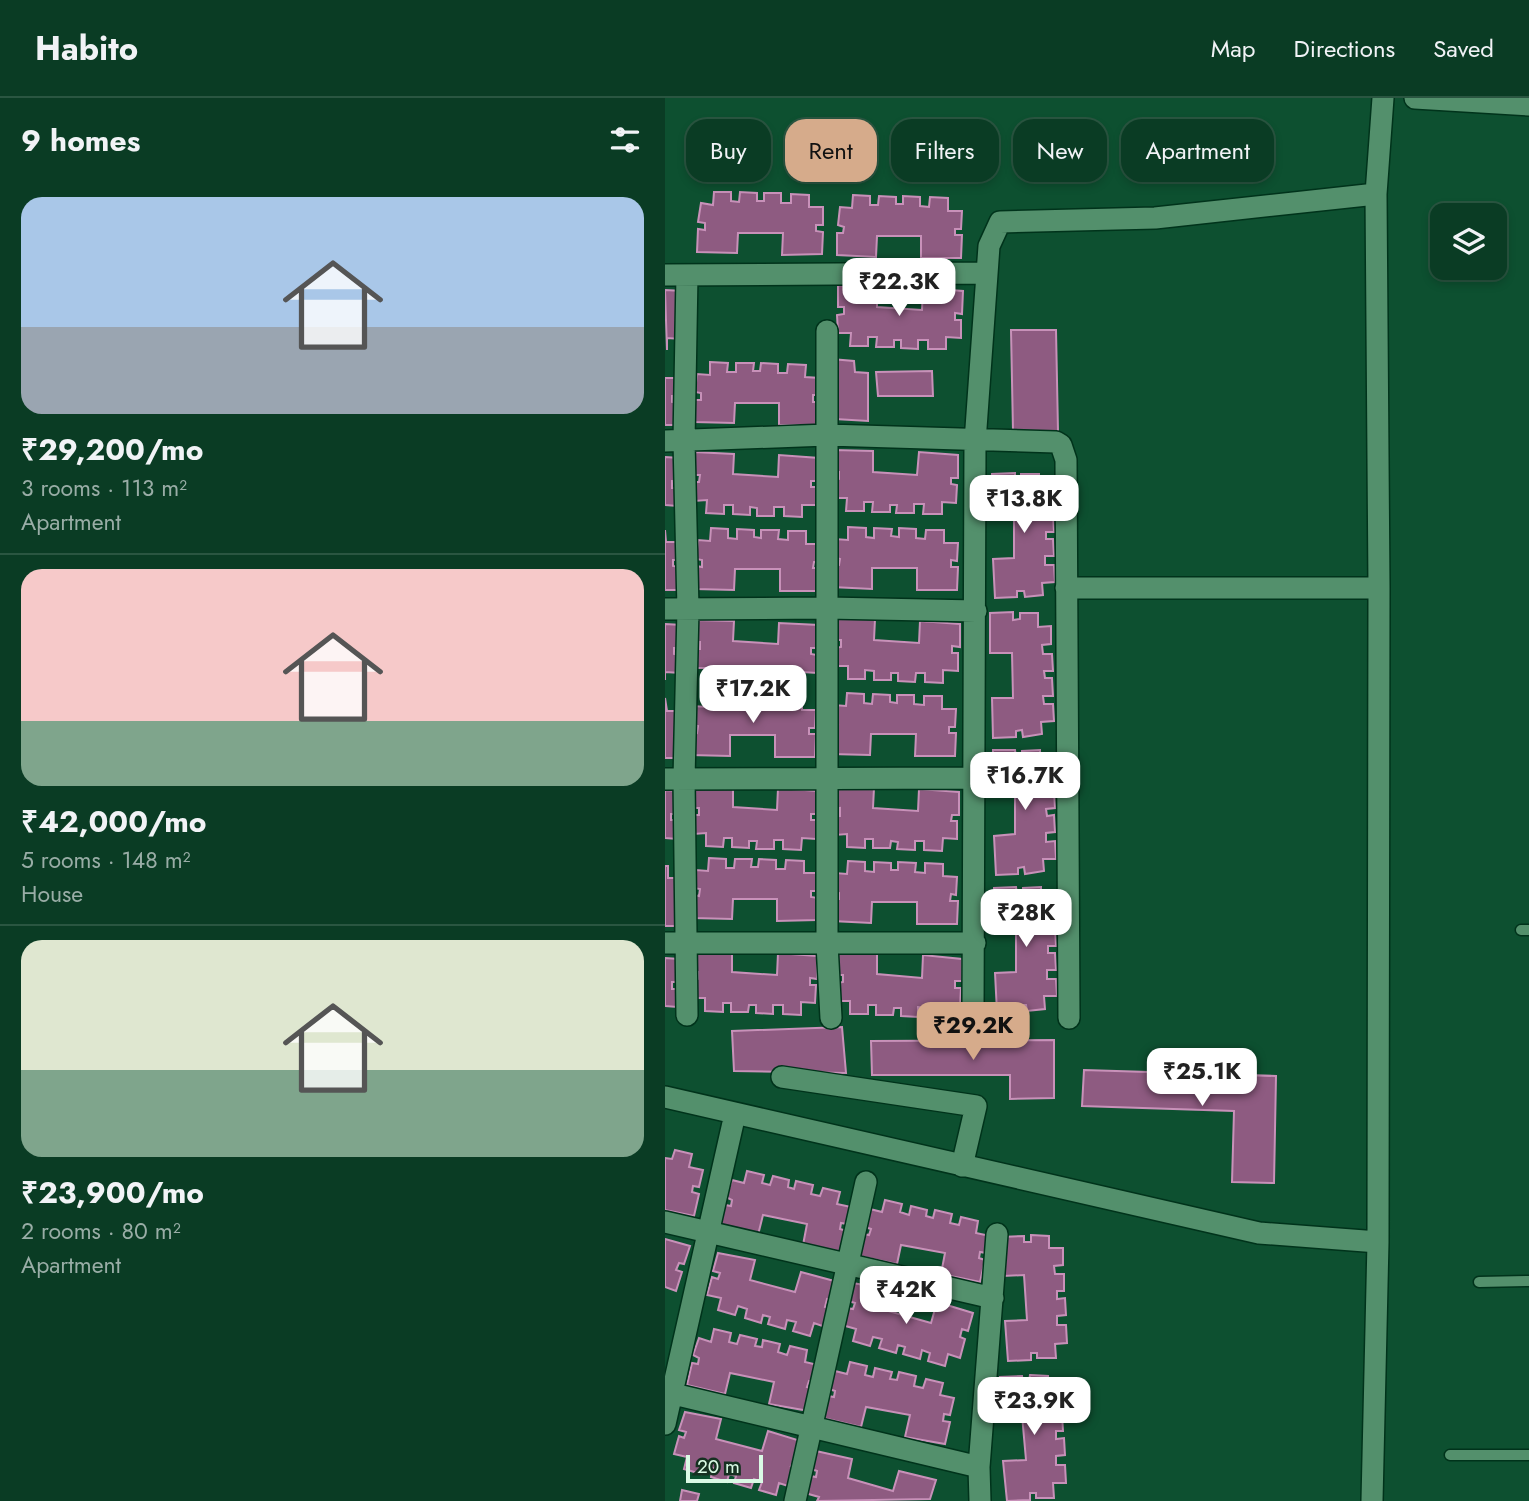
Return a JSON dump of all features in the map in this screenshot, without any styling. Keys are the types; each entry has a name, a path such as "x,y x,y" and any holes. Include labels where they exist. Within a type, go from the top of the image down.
{"street":[{"path":"1372,1501 1378,1242 1379,588 1375,194 1383,98"},
{"path":"1415,98 1529,105"},
{"path":"973,1013 975,442 989,246 1000,222 1155,218 1375,194"},
{"path":"665,275 987,273"},
{"path":"687,1015 675,943 674,779 688,609 675,441 688,275"},
{"path":"827,331 826,780 827,944 831,1018"},
{"path":"675,441 827,435 975,442 1055,442 1061,445 1066,460 1069,1018"},
{"path":"1066,588 1379,588"},
{"path":"665,609 975,611"},
{"path":"674,779 973,778"},
{"path":"675,943 975,943"},
{"path":"782,1077 976,1106 962,1166"},
{"path":"665,1097 1259,1233 1378,1242"},
{"path":"665,1424 669,1393 735,1114"},
{"path":"795,1501 850,1265 866,1182"},
{"path":"665,1222 993,1298"},
{"path":"980,1501 979,1467 997,1234"},
{"path":"669,1393 979,1467"}],"lane":[{"path":"1479,1282 1529,1281"},
{"path":"1450,1455 1529,1455"}],"building":[{"path":"714,192 731,192 731,201 739,202 740,192 757,193 757,201 764,201 764,193 781,193 781,203 791,203 791,194 809,195 809,207 823,207 823,225 816,225 816,231 823,232 822,254 782,255 783,233 738,233 737,253 697,252 698,229 705,230 705,223 698,222 701,203 713,205"},
{"path":"853,195 870,196 870,205 878,205 879,196 896,197 896,204 903,204 903,196 920,197 920,206 929,207 930,197 948,198 948,211 962,211 961,229 955,229 955,235 962,235 961,258 921,258 921,236 877,236 876,257 837,255 837,233 843,233 844,227 838,225 840,207 852,208"},
{"path":"838,285 877,286 877,307 922,310 923,288 963,291 962,314 955,313 955,320 961,320 961,338 946,337 946,349 928,349 928,340 918,340 918,349 901,348 901,340 894,340 894,347 876,347 877,337 868,337 868,346 850,346 851,333 838,333 837,315 844,314 844,307 838,307"},
{"path":"665,290 683,291 676,320 681,320 681,339 667,338 667,350"},
{"path":"1011,330 1056,330 1058,431 1013,431"},
{"path":"831,359 854,361 855,372 868,373 868,421 835,419"},
{"path":"710,362 728,363 727,372 736,372 736,363 754,363 753,371 760,371 761,363 778,364 778,373 787,373 788,364 806,365 805,377 820,378 819,395 813,395 813,402 820,402 819,425 779,425 779,403 735,403 734,423 694,422 695,400 701,400 701,393 695,392 697,374 710,375"},
{"path":"932,371 933,396 878,396 876,372"},
{"path":"665,378 679,378 678,396 672,396 672,402 679,403 678,425 665,425"},
{"path":"834,450 873,451 873,472 917,475 919,452 958,455 958,478 951,478 951,484 957,485 956,503 942,502 942,514 923,514 924,504 914,504 914,513 896,513 897,505 890,505 890,512 872,512 873,502 864,502 864,511 846,511 847,498 834,498 833,480 839,479 839,472 833,472"},
{"path":"694,452 734,454 733,474 778,477 779,455 819,458 818,481 811,481 811,487 817,487 816,505 802,505 802,517 784,516 784,507 774,507 774,516 757,516 757,508 750,507 750,515 733,514 733,505 724,505 724,514 706,513 707,500 694,501 693,482 699,482 700,475 694,475"},
{"path":"665,457 680,458 680,481 672,481 672,488 678,488 677,506 665,505"},
{"path":"1015,473 1015,480 1021,480 1021,474 1039,474 1039,488 1052,487 1052,505 1043,505 1044,515 1053,515 1054,532 1046,532 1046,539 1053,539 1054,556 1045,556 1045,565 1054,565 1055,582 1042,583 1043,595 1025,597 1024,591 1017,591 1017,597 995,598 993,559 1014,558 1014,514 992,514 992,474"},
{"path":"848,527 866,528 866,537 874,538 874,528 892,529 891,536 899,537 899,528 916,529 916,538 925,539 926,530 944,530 944,543 958,543 957,561 951,560 951,567 958,567 957,590 917,590 917,568 872,568 872,589 832,587 833,565 839,565 840,559 833,557 835,539 848,540"},
{"path":"711,528 728,529 728,538 737,539 737,529 754,530 754,537 761,538 761,530 779,530 778,539 788,540 788,531 806,531 806,544 820,544 819,562 814,562 813,568 821,568 820,591 780,591 780,569 735,569 734,590 695,589 696,566 702,567 702,560 696,559 698,540 710,541"},
{"path":"665,530 666,542 680,542 679,560 673,560 673,566 680,567 679,590 665,590"},
{"path":"1013,612 1013,620 1020,619 1020,613 1038,613 1038,627 1051,626 1051,644 1042,645 1043,654 1052,654 1053,671 1044,671 1045,678 1052,678 1053,696 1043,696 1044,704 1053,704 1054,721 1041,722 1042,734 1023,737 1022,730 1016,731 1016,737 993,738 992,698 1013,698 1012,653 990,653 990,613"},
{"path":"835,618 875,619 874,640 919,643 920,621 960,624 960,647 952,646 952,653 958,653 958,671 943,670 943,683 925,682 925,673 916,673 915,682 898,681 898,673 891,673 891,680 874,680 874,671 865,670 865,679 848,679 848,666 836,666 834,648 841,647 841,640 835,640"},
{"path":"694,620 734,621 733,641 778,644 779,623 819,625 818,648 811,648 811,654 817,655 817,673 802,672 802,684 784,684 784,675 774,674 774,683 757,683 757,675 750,675 750,682 733,681 733,672 724,672 724,681 706,680 707,668 694,668 693,649 700,649 700,642 694,642"},
{"path":"665,624 682,625 681,648 674,648 674,654 680,655 680,673 665,672"},
{"path":"847,693 864,694 864,703 872,704 873,694 890,695 890,702 897,703 897,695 914,695 914,704 924,705 924,696 942,696 942,709 956,709 955,727 949,727 949,733 956,733 955,756 915,756 916,734 871,734 870,755 831,754 838,725 832,724 834,705 846,706"},
{"path":"706,694 724,695 723,704 732,705 732,695 750,696 750,703 757,704 757,696 774,696 774,705 783,706 784,697 802,697 802,710 816,710 815,728 809,728 809,734 816,734 815,757 775,757 775,735 730,735 730,756 690,755 691,732 697,733 698,726 691,725 694,706 706,707"},
{"path":"665,698 667,711 681,711 680,729 675,729 675,735 681,736 681,758 665,758"},
{"path":"993,750 1015,750 1016,757 1022,756 1022,751 1040,750 1040,764 1053,764 1053,782 1044,782 1045,791 1054,791 1055,808 1046,809 1047,816 1054,815 1055,832 1046,833 1046,842 1055,841 1056,859 1043,859 1044,871 1025,874 1024,867 1018,868 1018,874 996,875 994,836 1015,834 1015,790 992,790"},
{"path":"694,785 733,787 733,807 777,810 778,788 818,791 818,814 811,814 811,820 817,820 816,839 802,838 801,850 783,849 783,840 774,840 774,849 756,849 757,841 749,841 749,848 732,847 732,838 724,838 723,847 706,846 706,833 694,834 693,815 699,815 699,808 693,808"},
{"path":"835,786 874,788 873,808 918,811 919,789 959,792 959,815 952,815 951,821 957,821 957,839 943,838 942,851 924,850 924,841 915,841 915,850 897,849 898,842 891,841 890,848 873,848 873,839 865,839 865,848 847,847 847,834 835,835 834,816 840,816 840,808 834,809"},
{"path":"665,790 679,791 678,814 671,814 671,820 677,820 677,839 665,838"},
{"path":"709,858 726,859 726,868 734,868 735,859 752,859 751,867 758,867 759,859 776,860 776,869 785,869 786,860 804,861 804,873 818,873 817,891 811,891 811,897 818,898 817,920 777,921 777,899 733,899 732,919 693,918 693,895 699,896 700,889 693,888 696,870 708,871"},
{"path":"848,861 865,862 865,871 874,872 874,862 891,863 891,870 898,870 898,862 916,863 915,872 925,873 925,863 943,864 943,876 957,877 956,895 951,894 950,901 958,901 957,924 917,924 917,902 872,902 871,923 832,921 833,899 839,899 839,893 833,891 835,873 847,874"},
{"path":"665,866 668,866 668,878 682,878 681,926 665,926"},
{"path":"1016,887 1017,894 1023,894 1023,888 1041,887 1041,901 1054,901 1054,919 1045,919 1046,929 1055,928 1056,946 1048,946 1048,953 1055,953 1056,970 1047,970 1047,979 1056,979 1057,996 1044,996 1045,1009 1027,1011 1026,1005 1019,1005 1019,1011 997,1012 995,973 1016,972 1016,927 994,928 994,888"},
{"path":"693,950 732,951 732,972 777,975 778,953 817,956 817,979 810,978 810,985 816,985 815,1003 801,1002 801,1015 783,1014 783,1005 773,1005 773,1014 756,1013 756,1005 749,1005 748,1012 731,1012 731,1003 723,1003 723,1012 705,1011 705,998 693,998 692,980 698,979 698,972 692,972"},
{"path":"838,953 877,954 877,974 922,978 923,955 962,959 962,981 955,981 955,988 961,988 960,1006 946,1005 946,1017 928,1017 928,1008 918,1007 918,1017 901,1016 901,1008 894,1008 893,1015 876,1015 876,1005 868,1005 868,1014 850,1014 850,1001 838,1001 837,983 843,982 843,975 837,975"},
{"path":"665,958 679,959 679,982 672,982 672,989 678,989 677,1007 665,1006"},
{"path":"842,1027 846,1073 734,1071 732,1031"},
{"path":"1054,1040 1054,1098 1010,1099 1010,1075 872,1075 871,1041"},
{"path":"1084,1070 1276,1076 1274,1183 1232,1182 1234,1111 1082,1106"},
{"path":"675,1150 692,1154 689,1167 703,1170 699,1187 693,1186 692,1192 699,1194 694,1216 665,1210 665,1158 672,1159"},
{"path":"747,1171 764,1175 762,1183 770,1185 773,1176 789,1180 788,1187 794,1189 796,1181 813,1185 811,1194 820,1196 823,1188 840,1192 837,1204 851,1207 847,1224 841,1223 840,1229 847,1231 842,1253 803,1245 807,1224 763,1215 758,1235 720,1226 725,1205 731,1206 732,1200 726,1197 732,1180 744,1183"},
{"path":"885,1200 902,1204 900,1212 909,1215 911,1206 927,1210 926,1216 933,1218 935,1210 952,1214 950,1223 959,1225 961,1217 978,1221 976,1233 990,1236 986,1253 980,1252 979,1258 985,1260 980,1282 941,1274 945,1253 901,1245 897,1264 858,1256 863,1234 869,1235 871,1229 865,1227 870,1209 882,1212"},
{"path":"1031,1235 1049,1236 1049,1248 1063,1248 1063,1265 1054,1266 1055,1274 1064,1274 1064,1291 1057,1291 1057,1299 1065,1298 1066,1315 1057,1316 1057,1325 1066,1325 1067,1343 1055,1344 1056,1358 1037,1358 1037,1353 1031,1353 1031,1360 1008,1361 1005,1321 1027,1320 1024,1275 1003,1276 1001,1237 1024,1236 1024,1242 1031,1242"},
{"path":"665,1239 690,1246 684,1264 679,1263 676,1270 682,1272 676,1291 665,1287"},
{"path":"718,1253 755,1260 750,1280 795,1292 801,1272 838,1282 833,1301 827,1299 825,1307 830,1308 825,1327 814,1323 810,1336 793,1331 796,1322 787,1320 785,1329 768,1324 770,1317 763,1315 761,1323 745,1318 747,1309 738,1306 735,1315 718,1310 721,1298 707,1295 712,1277 718,1279 720,1273 713,1271"},
{"path":"853,1283 890,1290 885,1310 931,1323 937,1302 973,1313 968,1331 962,1329 960,1337 965,1339 960,1358 948,1354 945,1366 928,1361 930,1353 922,1350 920,1359 903,1354 905,1347 898,1345 896,1353 879,1348 882,1339 873,1337 870,1346 853,1341 856,1329 842,1325 847,1308 853,1309 855,1303 848,1301"},
{"path":"714,1329 731,1333 729,1342 737,1344 740,1335 757,1339 755,1346 762,1347 763,1340 780,1344 778,1352 787,1355 790,1346 807,1350 805,1362 818,1365 814,1383 809,1381 807,1387 814,1389 809,1411 769,1404 774,1382 730,1373 725,1394 687,1385 692,1363 698,1364 699,1358 693,1355 699,1338 711,1342"},
{"path":"850,1362 867,1366 865,1375 873,1377 875,1368 892,1372 890,1379 897,1380 899,1372 916,1376 914,1386 923,1388 926,1379 943,1383 940,1395 954,1398 950,1415 944,1414 943,1421 950,1422 945,1444 905,1437 910,1415 866,1407 861,1427 823,1418 828,1396 834,1397 835,1391 829,1389 835,1371 847,1374"},
{"path":"1030,1375 1048,1376 1048,1388 1061,1388 1062,1405 1053,1406 1053,1414 1062,1414 1063,1431 1056,1431 1056,1439 1064,1438 1065,1455 1056,1456 1056,1465 1065,1465 1066,1483 1053,1483 1054,1498 1036,1498 1036,1493 1030,1493 1030,1500 1007,1501 1003,1461 1026,1460 1022,1415 1002,1416 1000,1377 1022,1376 1023,1382 1029,1381"},
{"path":"685,1412 721,1419 716,1439 762,1451 768,1431 804,1442 791,1466 797,1467 791,1487 779,1483 776,1495 759,1490 762,1482 754,1479 751,1488 734,1483 736,1476 729,1474 727,1482 711,1477 713,1468 704,1465 701,1474 684,1469 687,1457 674,1454 679,1436 684,1438 686,1432 679,1430"},
{"path":"816,1451 852,1459 848,1478 893,1491 899,1471 936,1480 930,1499 817,1501 819,1497 805,1493 810,1476 816,1477 817,1471 811,1469"},
{"path":"682,1490 699,1494 697,1501 680,1501"}]}
